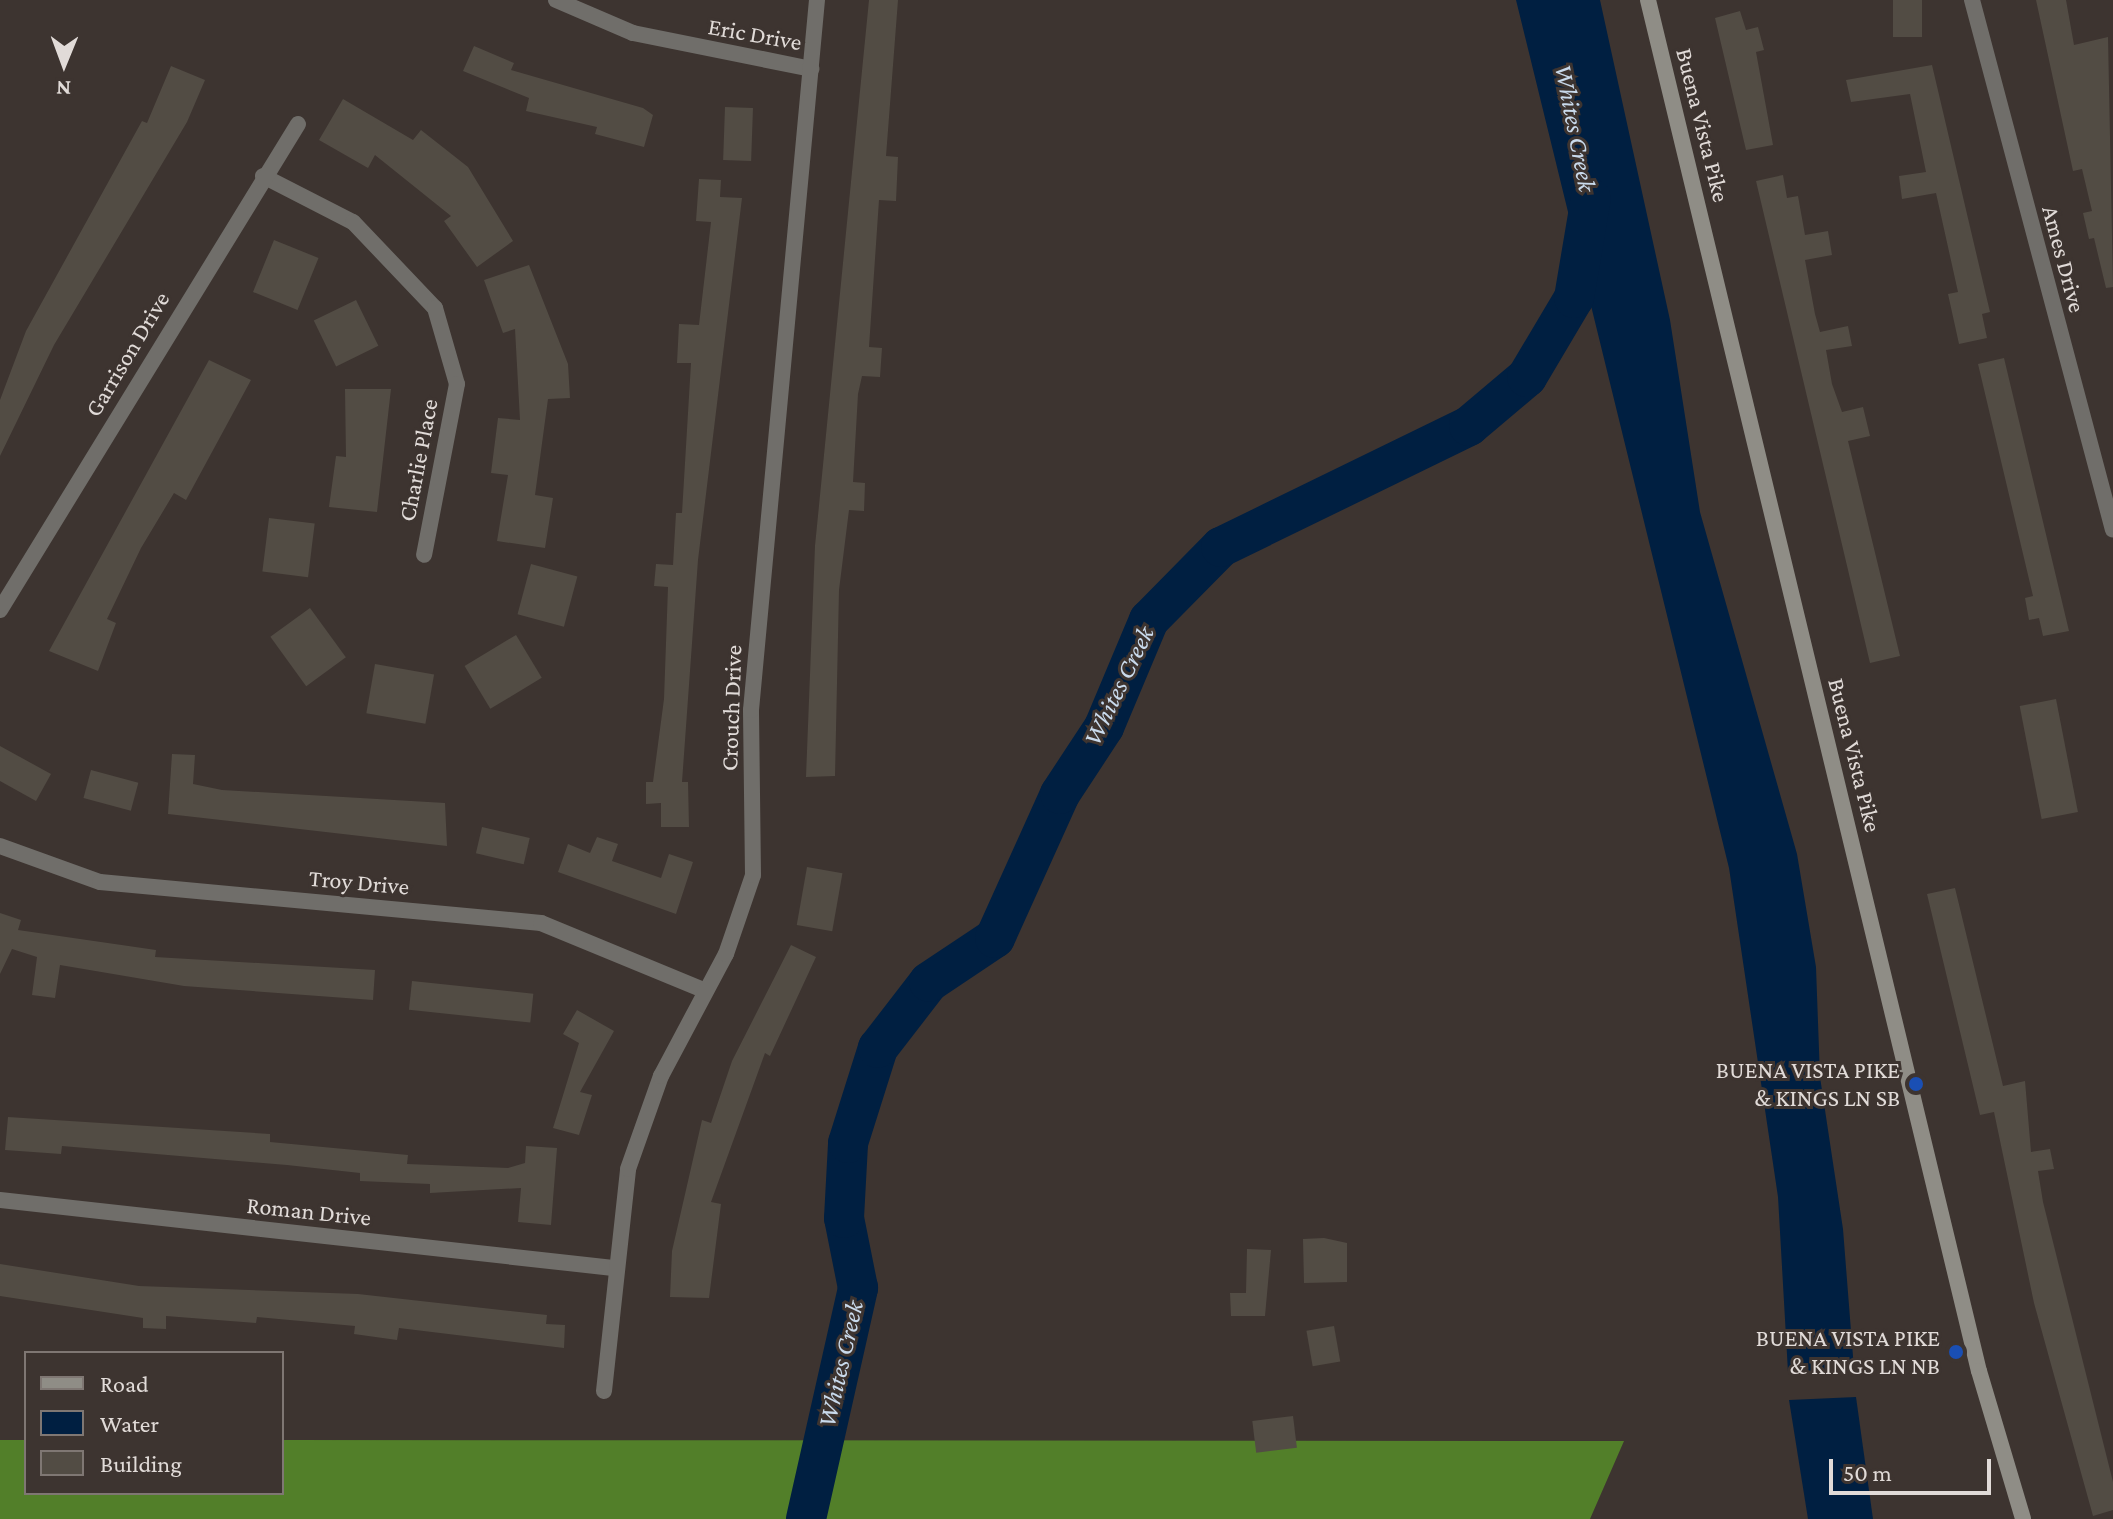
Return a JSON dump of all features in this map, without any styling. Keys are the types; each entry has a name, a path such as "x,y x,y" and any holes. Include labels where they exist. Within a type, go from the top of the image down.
{"main road":[{"name":"Buena Vista Pike","path":"1648,0 1979,1371 2023,1519"}],"street":[{"name":"Eric Drive","path":"556,0 633,33 811,69"},
{"name":"Crouch Drive","path":"604,1391 613,1268 640,1130 706,991 753,875 751,710 817,0"},
{"name":"Ames Drive","path":"1972,0 2113,530"},
{"name":"Garrison Drive","path":"0,610 263,176 298,124"},
{"name":"Charlie Place","path":"263,176 353,222 435,308 457,384 424,555"},
{"name":"Troy Drive","path":"0,846 100,882 541,923 706,991"},
{"name":"Roman Drive","path":"0,1200 613,1268"}],"green space":[{"path":"0,1440 24,1440 24,1495 284,1495 284,1440 1624,1441 1590,1519 0,1519"}],"water":[{"path":"1516,0 1600,0 1670,320 1700,512 1797,854 1816,967 1820,1077 1843,1229 1854,1369 1788,1372 1778,1197 1729,868"},
{"path":"1856,1397 1873,1519 1808,1519 1789,1400"}],"building":[{"path":"869,0 898,0 886,156 898,157 896,201 879,200 869,347 882,348 880,377 862,376 858,394 853,482 865,483 864,511 849,510 839,590 835,776 806,777 815,546"},
{"path":"1893,0 1922,0 1922,37 1893,37"},
{"path":"2036,0 2066,0 2074,45 2108,37 2113,287 2106,288 2094,238 2089,239 2083,213 2092,211 2082,169 2073,171"},
{"path":"1740,11 1746,30 1758,27 1764,50 1756,52 1773,145 1746,150 1715,18"},
{"path":"474,46 514,63 511,70 643,108 653,115 644,147 595,134 597,127 526,111 529,98 463,71"},
{"path":"1932,65 1990,312 1982,314 1987,338 1959,344 1948,294 1958,292 1936,193 1902,199 1899,176 1926,172 1910,94 1851,102 1846,80"},
{"path":"171,66 205,80 187,122 54,345 0,456 0,400 26,331 142,121 147,123"},
{"path":"343,99 413,140 421,130 468,167 513,241 477,267 444,221 451,216 375,155 368,168 319,140"},
{"path":"725,107 753,108 751,161 723,160"},
{"path":"1783,175 1787,198 1798,196 1805,235 1828,231 1832,255 1805,260 1815,314 1820,332 1848,326 1852,346 1826,350 1832,384 1842,412 1863,407 1870,436 1848,441 1900,656 1870,663 1756,181"},
{"path":"699,179 721,180 720,197 742,198 698,560 682,782 688,782 689,827 661,827 661,803 646,804 646,782 653,782 664,699 668,587 654,586 656,564 673,565 676,513 682,513 691,363 677,363 679,324 699,325 711,222 696,221"},
{"path":"274,240 319,258 298,310 253,292"},
{"path":"529,265 568,364 570,398 548,399 535,495 553,498 545,548 497,541 508,475 491,473 498,418 520,420 515,329 503,333 484,280"},
{"path":"356,300 378,346 336,366 314,321"},
{"path":"2004,358 2069,631 2043,636 2039,618 2029,620 2025,598 2033,596 1978,364"},
{"path":"209,360 251,380 186,500 174,493 141,548 107,619 116,623 98,671 49,651"},
{"path":"345,389 391,389 377,512 329,507 336,456 346,457"},
{"path":"269,518 315,524 308,577 262,572"},
{"path":"531,564 577,576 564,627 518,614"},
{"path":"310,608 346,657 306,686 270,637"},
{"path":"516,635 542,678 490,709 465,666"},
{"path":"375,664 434,674 425,724 366,713"},
{"path":"2056,699 2078,812 2042,819 2020,706"},
{"path":"0,746 51,774 36,801 0,781"},
{"path":"172,754 195,755 193,784 222,790 445,803 447,846 168,814"},
{"path":"91,770 138,783 131,811 83,798"},
{"path":"482,827 530,838 524,864 476,853"},
{"path":"597,837 618,844 612,861 661,878 669,854 693,862 676,914 558,872 568,844 590,853"},
{"path":"807,867 842,873 832,931 797,925"},
{"path":"1955,888 2003,1086 2025,1081 2031,1152 2050,1149 2054,1169 2038,1171 2043,1202 2113,1482 2113,1510 2093,1516 2034,1303 1994,1112 1980,1115 1927,894"},
{"path":"0,913 21,920 18,930 156,950 155,957 375,970 373,1000 184,986 60,965 55,998 32,995 37,957 12,949 0,974"},
{"path":"791,945 816,957 770,1056 765,1053 711,1202 721,1204 709,1298 670,1297 672,1251 702,1120 711,1123 732,1061"},
{"path":"412,981 533,994 530,1023 409,1010"},
{"path":"577,1010 614,1031 580,1092 592,1095 579,1135 553,1128 579,1043 563,1034"},
{"path":"8,1117 270,1134 270,1142 408,1155 407,1164 508,1168 525,1163 526,1146 557,1148 551,1225 518,1222 521,1188 430,1193 430,1184 360,1181 360,1173 287,1165 62,1146 61,1154 5,1150"},
{"path":"1324,1238 1347,1243 1347,1282 1304,1283 1303,1239"},
{"path":"1247,1249 1271,1250 1265,1316 1231,1316 1230,1293 1246,1293"},
{"path":"0,1264 139,1286 358,1294 547,1315 546,1324 565,1325 564,1348 399,1328 397,1340 354,1334 355,1326 257,1317 256,1323 166,1316 166,1329 143,1328 143,1318 0,1296"},
{"path":"1334,1326 1340,1361 1313,1366 1306,1331"},
{"path":"1293,1416 1297,1448 1256,1453 1252,1421"}],"waterway":[{"name":"Whites Creek","path":"806,1519 858,1288 844,1218 848,1143 878,1048 929,982 995,938 1060,794 1104,727 1149,620 1221,547 1469,426 1527,377 1574,298 1591,198"}],"place":[{"name":"BUENA VISTA PIKE & KINGS LN SB","path":"1916,1084"},
{"name":"BUENA VISTA PIKE & KINGS LN NB","path":"1956,1352"}]}
